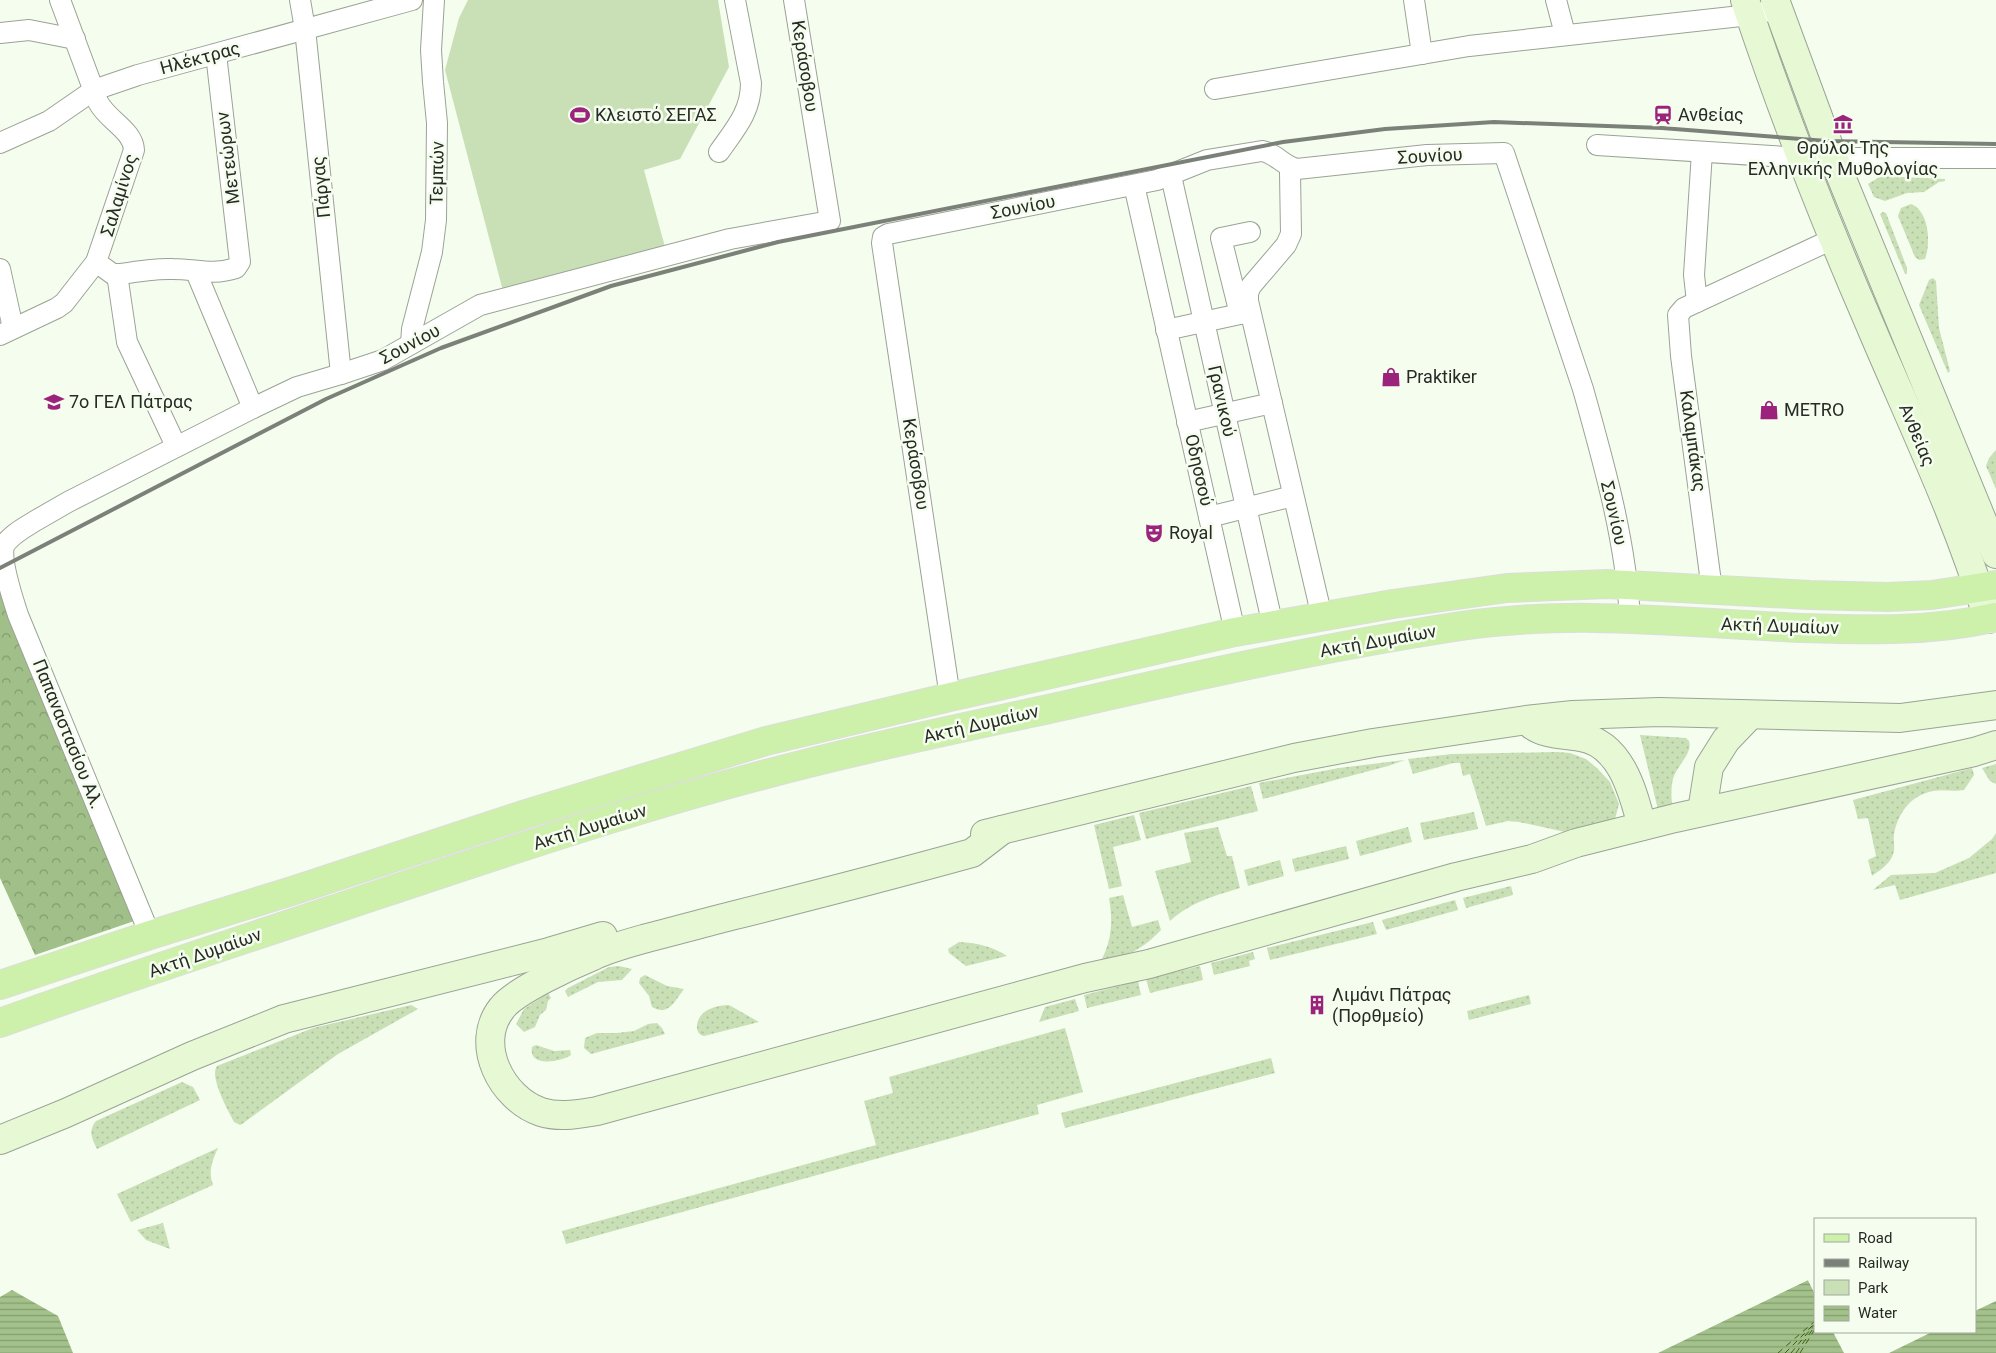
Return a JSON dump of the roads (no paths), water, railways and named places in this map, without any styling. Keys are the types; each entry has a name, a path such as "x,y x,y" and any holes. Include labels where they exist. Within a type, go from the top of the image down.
{"main road":[{"name":"Ανθείας","path":"1776,4 1833,157 1996,554"},
{"name":"Ανθείας","path":"1747,7 1802,158 1864,312 1965,547 1988,587 1992,618"},
{"path":"1864,312 1893,300"},
{"name":"Ακτή Δυμαίων","path":"0,985 150,934 292,891 560,803 740,749 950,697 1235,632 1489,589 1569,585 1628,585 1810,596 1888,597 1932,595 1988,587"},
{"name":"Ακτή Δυμαίων","path":"0,1023 464,866 663,804 808,763 1252,664 1396,637 1490,622 1530,618 1630,619 1814,628 1880,629 1942,627 1992,618"},
{"path":"0,1140 66,1113 210,1048 284,1019 549,952 607,934 807,880 1294,758 1373,743 1526,720 1573,715 1659,712 1900,718 1996,705"},
{"path":"1702,811 1709,767 1726,740 1750,714"},
{"path":"1526,720 1540,731 1583,738 1598,744 1609,752 1627,779 1642,826"},
{"path":"1002,830 972,854 689,927 594,955 514,996 502,1008 494,1020 491,1034 492,1059 498,1074 507,1088 519,1100 541,1112 566,1116 597,1110 1085,978 1149,964 1456,877 1523,861 1576,843 1702,811 1787,795 1974,752 1996,745"}],"street":[{"name":"Σαλαμίνος","path":"6,332 57,308 70,297 96,262 134,150 131,137 104,112 60,0"},
{"name":"Πάργας","path":"300,0 305,29 340,374"},
{"name":"Ηλέκτρας","path":"0,143 56,117 94,90 138,75 411,0"},
{"name":"Τεμπών","path":"411,344 412,329 432,252 436,220 438,123 431,50 434,0"},
{"path":"719,152 746,112 751,96 751,83 735,0"},
{"name":"Κεράσοβου","path":"794,0 830,221"},
{"path":"1414,0 1422,54"},
{"path":"1556,0 1565,34"},
{"path":"1215,89 1422,54 1776,4"},
{"path":"0,33 29,30 75,39"},
{"name":"Μετεώρων","path":"196,272 225,271 236,268 240,262 216,54"},
{"path":"1597,145 1802,158 1996,158"},
{"name":"Σουνίου","path":"888,234 1134,185 1171,176 1207,160 1262,150 1270,153 1292,168 1305,169 1366,160 1427,155 1504,153 1583,389 1608,486 1628,585 1630,619"},
{"path":"1697,302 1694,275 1702,152"},
{"path":"1244,309 1251,286 1286,245 1291,234 1290,173 1292,168"},
{"name":"Γρανικού","path":"1171,176 1273,626"},
{"path":"1134,185 1187,422"},
{"name":"Σουνίου","path":"14,535 68,502 253,408 297,387 382,360 485,304 730,239 830,221"},
{"path":"1250,232 1221,238 1272,403 1322,617"},
{"name":"Κεράσοβου","path":"888,234 883,237 882,243 950,697"},
{"name":"Καλαμπάκας","path":"1712,590 1678,324 1680,312 1697,302 1834,238"},
{"path":"96,262 115,274 167,269 196,272 253,408"},
{"path":"0,269 6,332"},
{"path":"115,274 128,342 176,446"},
{"path":"1166,330 1204,322 1244,309"},
{"name":"Οδησσού","path":"1235,632 1187,422 1272,403"},
{"path":"1209,516 1293,496"},
{"name":"Παπαναστασίου Αλ.","path":"14,535 4,545 2,556 10,592 150,934"}],"water":[{"path":"1808,1280 1814,1292 1814,1333 1834,1333 1844,1353 1658,1353"},
{"path":"12,1290 58,1316 73,1353 0,1353 0,1297"},
{"path":"1996,1301 1996,1353 1889,1353 1930,1333 1976,1333 1976,1311"}],"railway":[{"path":"0,568 326,399 441,348 611,286 778,242 1283,142 1385,129 1494,122 1662,128 1827,141 1996,144"}],"place":[{"name":"Κλειστό ΣΕΓΑΣ","path":"580,115"},
{"name":"Ανθείας","path":"1663,115"},
{"name":"Θρύλοι Της Ελληνικής Μυθολογίας","path":"1843,124"},
{"name":"Praktiker","path":"1391,377"},
{"name":"7ο ΓΕΛ Πάτρας","path":"54,402"},
{"name":"METRO","path":"1769,410"},
{"name":"Royal","path":"1154,533"},
{"name":"Λιμάνι Πάτρας (Πορθμείο)","path":"1317,1005"}]}
